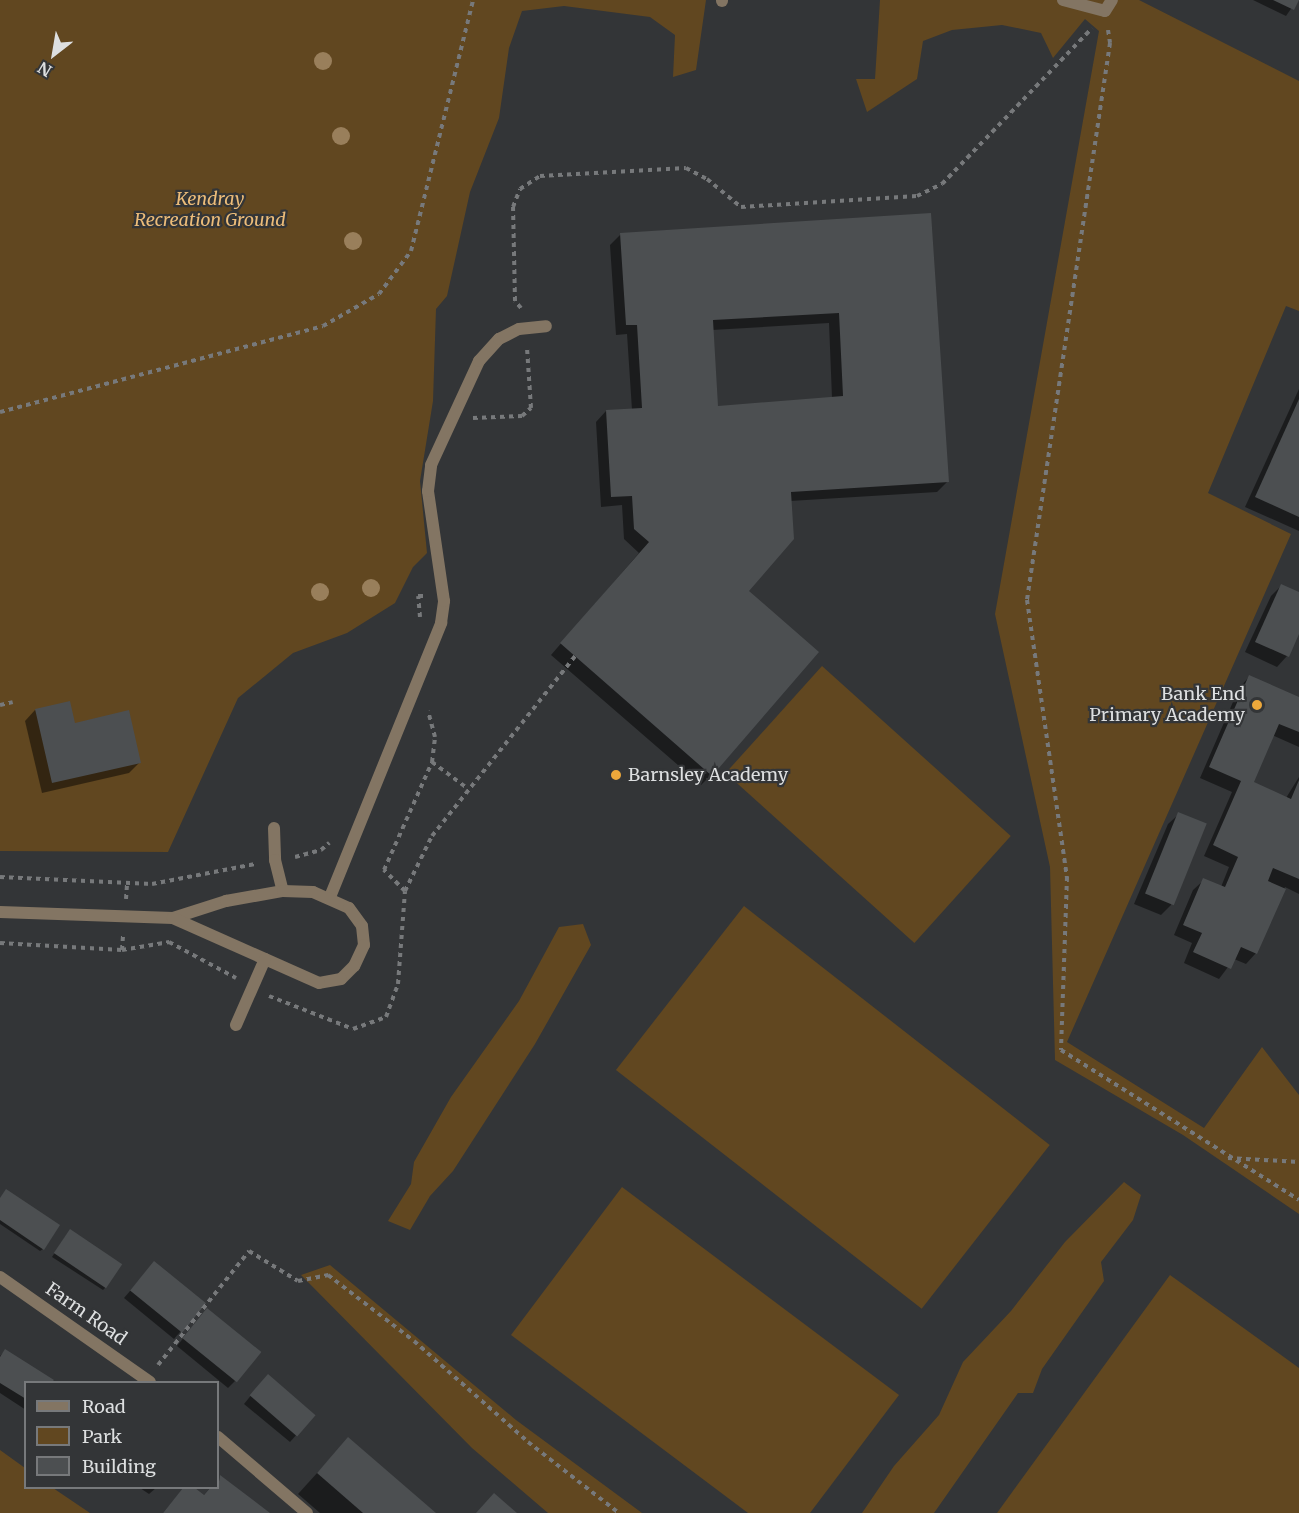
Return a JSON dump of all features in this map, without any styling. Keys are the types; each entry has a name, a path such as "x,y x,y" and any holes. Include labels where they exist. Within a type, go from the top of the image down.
{"street":[{"path":"1063,0 1108,6"},
{"path":"330,897 441,623 443,595 428,491 431,465 479,361 499,339 526,328 546,326"},
{"path":"274,828 275,860 283,891"},
{"path":"0,912 173,918 226,901 283,891 330,897 348,908 362,926 364,945 354,966 341,979 319,983 173,918"},
{"path":"236,1024 265,959"},
{"name":"Farm Road","path":"0,1277 148,1381"},
{"path":"219,1438 307,1513"}],"path":[{"path":"0,412 323,326 379,294 411,251 473,0"},
{"path":"470,427 474,417 522,416 531,408 526,315 515,301 513,207 520,189 540,176 686,168 741,207 917,196 942,184 1108,6"},
{"path":"1108,6 1110,43 1027,600 1067,877 1061,1050 1227,1158 1299,1200"},
{"path":"420,622 418,596 443,595"},
{"path":"405,891 384,870 432,762 435,737 432,717 424,704 411,698"},
{"path":"0,705 13,702"},
{"path":"432,762 467,788"},
{"path":"0,877 152,884 321,850 333,838"},
{"path":"1227,1158 1299,1162"},
{"path":"148,1381 249,1251 298,1281 328,1275 414,1341 528,1442 619,1513"}],"green space":[{"name":"Kendray Recreation Ground","path":"0,0 706,0 696,70 673,77 675,35 650,17 564,6 522,11 509,48 499,118 470,192 447,296 436,309 433,401 420,481 427,553 413,567 395,603 347,633 293,653 238,698 168,852 0,851"},
{"path":"880,0 1139,0 1299,81 1299,311 1286,306 1208,493 1291,534 1067,1042 1204,1128 1262,1047 1299,1095 1299,1214 1183,1135 1055,1060 1050,867 995,614 1099,31 1085,19 1053,58 1041,33 1002,25 952,30 923,41 917,79 867,112 856,79 875,79"},
{"path":"822,666 1011,836 914,943 726,773"},
{"path":"744,906 1050,1145 922,1309 616,1070"},
{"path":"583,924 591,945 535,1044 453,1171 430,1196 410,1230 388,1221 411,1184 414,1162 451,1097 519,1001 559,927"},
{"path":"1124,1182 1141,1195 1133,1220 1101,1262 1104,1281 1042,1369 1033,1393 1018,1393 934,1513 862,1513 894,1466 939,1415 963,1362 1011,1311 1065,1242"},
{"path":"622,1187 899,1395 810,1513 748,1513 511,1335"},
{"path":"330,1265 516,1420 642,1513 548,1513 472,1448 301,1275"},
{"path":"1170,1275 1299,1368 1299,1513 997,1513"},
{"path":"0,1450 24,1467 24,1489 54,1489 90,1513 0,1513"}],"building":[{"path":"1273,0 1299,0 1294,10"},
{"path":"931,213 949,482 791,492 794,539 749,591 819,652 712,776 560,643 649,542 634,529 632,496 611,497 606,410 642,408 637,325 626,325 620,233","holes":["839,313 843,396 718,406 713,320"]},
{"path":"1299,399 1299,517 1255,497"},
{"path":"1281,584 1299,592 1299,634 1289,657 1255,642"},
{"path":"1249,675 1299,697 1299,732 1279,724 1254,782 1291,799 1299,780 1299,879 1273,868 1268,881 1286,889 1257,954 1241,947 1231,969 1193,952 1202,933 1183,925 1203,878 1225,887 1238,857 1213,845 1241,781 1209,767"},
{"path":"70,701 75,723 129,710 141,763 52,783 35,709"},
{"path":"1178,812 1207,824 1174,905 1145,894"},
{"path":"6,1189 60,1225 44,1250 0,1220 0,1198"},
{"path":"70,1229 122,1264 106,1288 54,1253"},
{"path":"154,1261 206,1303 182,1333 130,1291"},
{"path":"207,1308 261,1352 237,1382 182,1338"},
{"path":"5,1349 54,1380 24,1381 24,1398 0,1383 0,1357"},
{"path":"268,1374 316,1415 297,1436 250,1395"},
{"path":"348,1437 436,1513 363,1513 317,1473"},
{"path":"220,1475 270,1513 163,1513 182,1489 196,1489 204,1495 209,1489 219,1489"},
{"path":"494,1493 517,1513 476,1513"}],"place":[{"name":"Bank End Primary Academy","path":"1257,705"},
{"name":"Barnsley Academy","path":"616,775"}]}
